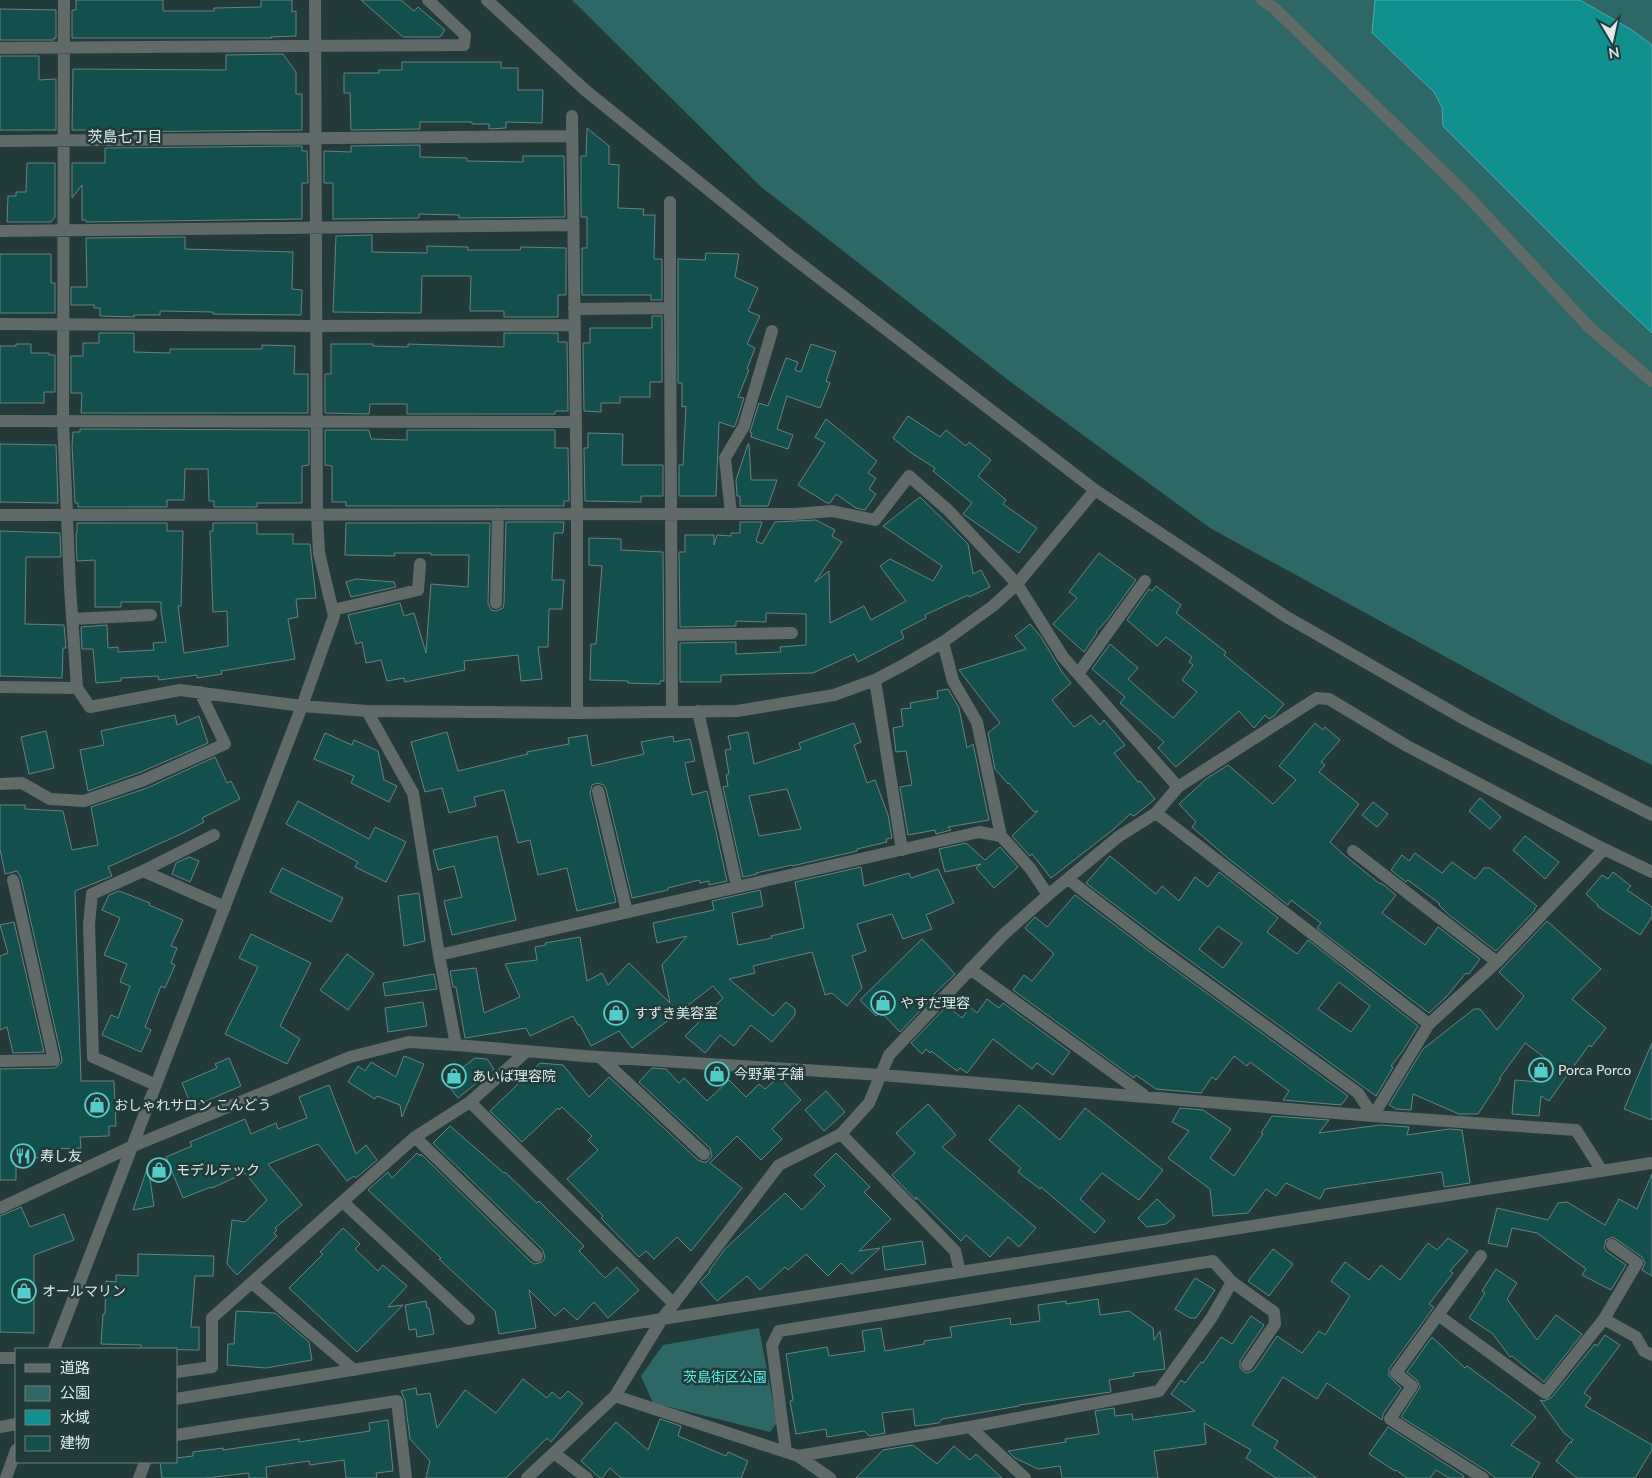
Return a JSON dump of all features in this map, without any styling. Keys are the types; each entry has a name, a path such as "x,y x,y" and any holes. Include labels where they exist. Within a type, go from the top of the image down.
{"street":[{"path":"64,0 64,421 67,516 77,688 90,707 180,690 302,706 366,711 698,712 737,711 834,694 875,680 943,642 993,606 1017,584 1095,490"},
{"path":"54,1348 302,706 334,616 319,553 317,514 315,0"},
{"path":"0,48 464,45 465,35 428,0"},
{"path":"487,0 585,90 776,244 1095,490 1285,616 1466,720 1652,815"},
{"path":"1262,0 1274,8 1462,191 1589,327 1652,381"},
{"path":"572,116 577,513 577,713"},
{"path":"0,141 572,136"},
{"path":"670,202 672,712"},
{"path":"0,231 573,225"},
{"path":"574,309 670,308"},
{"path":"0,324 575,325"},
{"path":"731,513 725,458 744,426 772,331"},
{"path":"0,422 576,422"},
{"path":"0,515 795,514 832,511 875,520 909,476 948,510 1017,584 1063,657 1178,787"},
{"path":"496,603 498,514"},
{"path":"333,610 418,590 420,564"},
{"path":"1078,674 1145,581"},
{"path":"72,619 151,615"},
{"path":"672,635 792,633"},
{"path":"943,642 953,681 977,722 1001,836 1030,868 1048,895"},
{"path":"875,680 902,850"},
{"path":"0,687 77,688"},
{"path":"0,784 22,783 50,799 84,801 144,780 224,744 200,692"},
{"path":"527,1478 615,1396 662,1320 779,1165 841,1134 870,1103 889,1055 1003,935 1118,837 1156,813 1178,787 1317,698 1329,699 1407,746 1652,872"},
{"path":"366,711 413,793 439,955 456,1044"},
{"path":"698,712 737,887"},
{"path":"598,791 627,912"},
{"path":"1156,813 1429,1024"},
{"path":"439,955 979,832 1001,836"},
{"path":"156,1085 93,1057 89,924 92,894 214,835"},
{"path":"1373,1116 1429,1024 1497,962 1604,849"},
{"path":"1353,851 1497,962"},
{"path":"143,871 225,907"},
{"path":"1068,879 1358,1093 1373,1116"},
{"path":"0,1061 54,1060 13,880"},
{"path":"970,969 1146,1096"},
{"path":"0,1208 133,1146 350,1057 409,1042 456,1044 600,1057 882,1075 1373,1116 1576,1130 1602,1171"},
{"path":"178,1372 212,1367 212,1318 415,1137 470,1102 527,1051"},
{"path":"600,1057 704,1154"},
{"path":"470,1102 674,1304"},
{"path":"841,1134 955,1251 960,1272"},
{"path":"415,1137 537,1256"},
{"path":"178,1398 1652,1163"},
{"path":"343,1202 469,1319"},
{"path":"1438,1315 1546,1393 1604,1319 1638,1263 1612,1246"},
{"path":"1481,1256 1396,1373 1412,1386 1390,1419 1483,1478"},
{"path":"792,1454 772,1344 779,1331 1213,1261 1232,1282 1274,1312 1275,1324 1247,1365"},
{"path":"252,1282 354,1370"},
{"path":"792,1454 970,1427 1159,1391 1212,1317 1232,1282"},
{"path":"1604,1319 1636,1337 1644,1351 1652,1356"},
{"path":"0,1358 15,1358"},
{"path":"615,1396 792,1454 830,1478"},
{"path":"178,1435 397,1401 406,1478"},
{"path":"0,1427 15,1424"},
{"path":"970,1427 1025,1478"},
{"path":"6,1478 15,1453"},
{"path":"554,1453 587,1478"},
{"path":"139,1478 145,1463"}],"green space":[{"path":"572,0 1375,0 1372,34 1434,92 1442,107 1443,126 1652,329 1652,765 1561,720 1210,528 1012,383 760,186"},
{"path":"1580,0 1652,0 1652,45 1632,30"},
{"name":"茨島街区公園","path":"759,1328 777,1423 770,1432 653,1403 641,1376 663,1345"}],"water":[{"path":"1375,0 1580,0 1632,30 1652,45 1652,333 1443,126 1442,107 1434,92 1372,33"}],"building":[{"path":"76,0 163,0 163,11 214,11 214,8 261,7 261,0 292,0 292,12 296,11 296,36 272,38 72,38 72,10 76,10"},
{"path":"361,0 401,0 414,11 418,7 445,30 440,37 403,37"},
{"path":"0,9 56,10 56,38 54,40 0,40"},
{"path":"283,54 296,72 296,94 302,94 302,130 106,132 106,130 72,130 73,69 226,70 226,55"},
{"path":"0,56 39,56 39,80 56,79 56,130 0,130"},
{"path":"402,62 501,62 501,68 518,68 518,90 543,90 542,123 506,122 506,128 489,129 489,124 472,124 472,122 420,122 420,129 351,130 350,93 344,93 344,73 379,73 379,70 402,70"},
{"path":"587,128 609,146 609,164 619,165 618,208 644,209 643,215 655,215 654,259 662,259 662,300 651,300 651,295 582,295 582,248 587,248 587,217 581,217 581,156 586,156"},
{"path":"420,145 420,157 467,158 467,161 523,162 523,156 564,156 565,217 459,218 459,215 419,214 419,218 333,219 333,183 324,183 324,151 351,152 351,146"},
{"path":"302,146 302,151 307,151 308,183 302,183 302,219 86,222 86,220 82,220 82,185 72,198 72,163 105,163 105,148"},
{"path":"27,163 55,163 55,217 51,222 7,222 8,196 16,196 16,192 26,192"},
{"path":"372,235 372,252 427,253 427,246 468,247 468,250 520,250 521,247 566,248 566,295 558,295 558,317 504,317 504,311 470,311 471,276 422,276 421,313 333,312 336,236"},
{"path":"185,237 185,249 293,252 292,289 302,290 301,315 160,311 160,315 134,315 134,317 100,316 100,308 94,308 94,305 71,305 71,287 87,287 86,238"},
{"path":"706,253 739,254 735,277 758,288 748,311 760,316 747,344 755,348 747,369 749,370 738,397 744,398 736,423 734,427 719,422 716,496 679,496 679,465 683,465 686,406 682,407 682,383 678,383 678,259 705,260"},
{"path":"0,254 51,254 51,283 55,283 55,313 0,313"},
{"path":"652,316 662,316 662,382 650,382 650,397 620,397 620,403 601,403 601,412 584,411 583,343 590,343 590,328 652,328"},
{"path":"99,333 134,333 134,352 170,353 170,349 262,349 262,345 295,346 294,374 308,374 308,413 81,413 82,393 71,393 71,356 83,356 83,343 99,343"},
{"path":"504,333 558,333 558,342 567,342 568,411 555,411 555,414 407,414 407,404 370,404 369,414 325,413 325,374 331,374 331,344 373,344 373,346 408,347 408,344 504,347"},
{"path":"16,344 31,344 31,353 55,355 55,392 44,392 44,403 0,403 0,346 16,346"},
{"path":"811,344 836,352 826,381 830,383 820,408 787,396 777,429 793,435 788,449 751,437 752,433 750,432 759,403 768,406 786,358 798,362 795,370 801,372"},
{"path":"908,416 940,437 946,430 966,446 969,442 991,460 978,476 1006,500 1003,504 1037,528 1019,553 963,514 972,503 933,471 935,468 910,452 893,438"},
{"path":"826,419 877,461 868,473 876,478 869,489 876,494 865,510 856,508 836,494 830,503 827,503 798,485 825,443 815,437"},
{"path":"80,429 309,430 309,465 302,466 302,503 257,503 257,507 214,507 214,501 209,501 208,469 185,469 184,500 167,500 167,507 78,507 78,503 75,503 72,445 73,432 80,432"},
{"path":"325,430 369,430 371,439 407,440 407,430 555,430 555,448 568,448 569,501 564,501 564,506 346,506 346,502 332,502 332,466 325,465"},
{"path":"588,433 623,434 622,465 663,465 663,496 641,496 641,502 585,501 584,448 588,448"},
{"path":"0,444 56,445 58,503 0,502"},
{"path":"748,444 751,480 777,480 768,506 740,506 740,496 737,496 736,480"},
{"path":"920,497 968,544 973,574 981,570 990,587 925,615 926,618 901,631 904,638 858,662 854,654 813,673 721,675 721,682 680,682 680,643 736,642 736,654 781,652 780,647 806,645 806,614 766,613 766,622 736,621 736,626 680,627 679,552 685,552 685,535 714,535 714,545 717,535 731,536 731,533 740,533 740,522 762,522 756,541 762,544 775,522 816,520 835,530 832,536 842,542 815,582 829,571 830,623 864,606 871,620 906,601 880,566 890,559 933,581 942,566 883,526"},
{"path":"506,522 564,522 563,533 554,533 552,580 564,580 562,609 549,609 548,647 538,647 542,679 521,681 518,655 464,661 465,670 405,682 404,678 387,681 381,660 366,663 362,642 356,644 348,615 400,603 404,616 414,613 426,653 431,584 468,587 469,555 394,553 395,556 345,555 346,523 490,523 488,603 491,610 496,611 503,608 504,603"},
{"path":"77,523 167,523 167,531 183,531 181,606 178,606 184,653 228,646 227,611 213,612 210,531 213,531 213,523 257,523 257,534 293,534 293,544 310,544 316,598 296,599 298,617 288,619 295,659 221,671 222,674 197,678 197,675 159,680 158,676 121,678 121,681 96,683 93,649 82,649 81,627 107,625 108,648 118,647 118,652 154,650 153,643 166,642 161,602 121,602 121,607 95,607 95,560 77,561"},
{"path":"0,531 60,533 61,557 26,557 25,624 64,625 66,648 63,648 62,678 0,676"},
{"path":"589,538 621,539 621,550 663,552 664,681 660,681 660,684 590,680 591,644 596,644 602,566 589,565"},
{"path":"1099,553 1136,580 1096,632 1084,652 1053,624 1077,598 1069,592"},
{"path":"356,579 394,582 396,587 351,597 346,582"},
{"path":"1156,586 1181,605 1176,613 1226,652 1224,655 1284,704 1269,719 1265,715 1254,728 1239,711 1176,767 1158,748 1164,742 1120,703 1125,697 1092,669 1110,644 1138,668 1128,679 1173,718 1197,692 1182,680 1193,665 1189,662 1192,657 1166,637 1157,646 1127,620 1149,589 1152,591"},
{"path":"1030,624 1041,637 1062,672 1071,683 1052,700 1074,727 1091,715 1100,725 1104,720 1125,745 1114,753 1155,799 1134,816 1130,814 1114,829 1051,878 1032,854 1030,856 1012,836 1038,811 1034,812 995,769 988,733 1000,723 959,670 1026,649 1015,636"},
{"path":"948,689 959,708 967,748 973,744 989,820 948,827 951,830 936,834 935,830 908,835 900,787 912,785 906,751 896,752 893,728 903,726 901,709 911,708 910,703 938,698 937,691"},
{"path":"175,715 177,725 199,716 208,743 141,772 88,791 80,750 104,745 101,731"},
{"path":"854,723 861,742 854,745 867,783 875,780 888,815 892,838 886,839 887,842 857,849 857,851 743,877 723,787 728,786 726,775 729,774 725,750 731,749 728,736 748,732 754,764 801,749 799,743","holes":["787,789 801,829 759,836 749,796"]},
{"path":"1315,723 1323,730 1325,727 1340,740 1321,762 1325,765 1319,772 1359,804 1330,842 1396,895 1382,913 1425,945 1438,927 1480,959 1469,974 1466,973 1447,996 1429,1013 1317,928 1321,923 1291,900 1288,905 1229,859 1192,827 1196,822 1179,804 1206,779 1228,765 1273,804 1296,780 1279,766"},
{"path":"46,731 54,768 29,774 21,737"},
{"path":"447,732 458,771 528,754 527,752 569,744 568,738 587,735 592,766 644,754 641,742 673,736 674,742 690,739 695,761 685,763 692,795 707,791 727,881 709,885 709,881 700,883 699,880 668,888 668,890 632,898 606,789 604,785 597,783 592,785 590,793 616,902 577,911 567,868 538,875 530,840 518,843 504,790 474,797 476,806 449,813 442,788 425,792 411,742"},
{"path":"325,733 352,745 354,740 378,751 384,780 397,786 389,802 351,783 354,776 314,759"},
{"path":"215,757 227,783 231,781 240,799 202,818 204,822 181,834 108,867 112,876 75,891 81,1081 114,1081 116,1126 109,1126 109,1136 80,1137 81,1148 48,1149 49,1157 16,1159 16,1180 0,1180 0,1069 55,1068 61,1063 62,1059 21,878 17,871 5,874 0,849 0,805 25,805 25,809 63,811 72,850 98,845 91,807 147,788"},
{"path":"1480,798 1501,817 1490,829 1469,811"},
{"path":"298,801 369,839 375,827 406,842 386,882 355,867 358,862 286,824"},
{"path":"1373,802 1388,814 1377,827 1362,815"},
{"path":"497,836 516,920 452,935 444,901 462,897 454,866 438,870 433,850"},
{"path":"1525,836 1559,862 1545,879 1513,850"},
{"path":"966,843 985,860 1000,847 1018,867 994,888 976,868 981,864 945,872 939,849"},
{"path":"1415,853 1442,873 1452,862 1475,879 1484,868 1490,868 1537,906 1496,951 1448,914 1440,904 1391,870 1402,855 1409,861"},
{"path":"1110,856 1156,894 1162,886 1179,901 1195,877 1208,887 1219,872 1278,918 1267,932 1297,954 1308,940 1418,1026 1391,1066 1393,1067 1376,1096 1086,883","holes":["1218,926 1242,943 1223,968 1199,949","1339,982 1370,1006 1351,1032 1318,1009"]},
{"path":"189,857 199,861 190,882 172,874 176,863"},
{"path":"861,867 864,886 909,873 911,878 938,869 954,903 926,915 932,929 903,939 892,914 857,924 866,951 852,956 862,988 847,1006 832,993 825,995 812,952 753,966 755,973 729,979 773,1016 786,1002 795,1009 795,1015 772,1042 751,1025 734,1046 720,1035 705,1053 685,1036 723,998 713,986 632,1048 619,1031 591,1046 573,1016 530,1036 526,1028 465,1038 456,987 453,987 450,971 476,968 484,1013 520,997 505,964 537,960 535,947 546,945 545,943 580,937 587,981 602,973 608,985 629,963 670,1003 662,965 687,936 657,943 653,923 714,910 712,901 760,890 763,906 732,913 738,945 772,938 771,936 804,928 795,882"},
{"path":"282,868 343,898 331,922 270,892"},
{"path":"1613,872 1631,886 1627,890 1652,907 1652,917 1640,935 1597,906 1586,894 1602,875 1608,879"},
{"path":"119,891 150,903 149,905 183,920 171,946 177,948 171,963 175,965 165,988 161,986 145,1027 151,1030 141,1052 102,1035 111,1015 118,1018 130,986 120,982 127,964 104,955 120,918 102,910 109,895"},
{"path":"419,893 425,941 404,946 398,896"},
{"path":"1075,895 1348,1096 1341,1105 1283,1100 1289,1091 1250,1062 1247,1066 1234,1056 1216,1080 1212,1077 1201,1093 1156,1089 1136,1075 1134,1078 1013,990 1024,975 1032,981 1054,954 1025,928 1035,917 1047,927"},
{"path":"1547,921 1601,969 1572,999 1606,1028 1591,1047 1589,1045 1549,1101 1541,1096 1539,1116 1512,1114 1515,1080 1539,1082 1552,1063 1525,1043 1499,1079 1501,1079 1478,1114 1459,1114 1413,1094 1411,1110 1396,1109 1389,1105 1423,1049 1474,1009 1480,1009 1497,1030 1524,996 1499,972"},
{"path":"14,922 44,1052 13,1053 7,1027 0,1030 0,956 8,953 0,925"},
{"path":"251,934 311,963 280,1026 300,1039 287,1064 225,1034 258,967 239,958"},
{"path":"922,939 955,974 933,995 900,1032 881,1012 876,1016 860,1000"},
{"path":"347,954 374,974 348,1010 320,990"},
{"path":"434,974 437,989 385,996 383,983"},
{"path":"987,999 999,1008 1003,1003 1070,1052 1053,1075 1037,1063 1032,1069 993,1039 967,1073 960,1068 957,1071 931,1051 930,1053 926,1049 922,1054 911,1043 947,1006 962,1018 970,1007 977,1013"},
{"path":"423,1002 427,1026 388,1032 385,1008"},
{"path":"1652,1043 1652,1120 1624,1109"},
{"path":"404,1056 424,1064 402,1117 400,1105 377,1096 375,1099 348,1082 358,1066 365,1071 371,1062 396,1077"},
{"path":"229,1058 241,1086 192,1107 182,1083 217,1068 215,1064"},
{"path":"475,1058 487,1059 494,1069 458,1098 445,1081"},
{"path":"540,1063 563,1065 589,1097 609,1077 698,1160 703,1162 707,1162 712,1156 710,1148 639,1082 652,1068 666,1069 679,1083 684,1078 707,1101 729,1080 746,1097 759,1084 765,1089 779,1077 801,1100 772,1129 782,1139 761,1160 737,1136 710,1163 742,1188 691,1251 677,1237 654,1259 646,1251 639,1257 567,1179 598,1150 588,1140 592,1136 562,1107 559,1110 558,1108 522,1142 490,1111"},
{"path":"329,1085 356,1154 366,1145 377,1160 356,1178 354,1176 347,1181 318,1144 268,1164 302,1205 275,1228 277,1230 274,1233 277,1236 237,1275 227,1264 232,1220 245,1222 267,1200 245,1173 212,1188 183,1198 166,1157 192,1146 190,1142 245,1119 251,1134 276,1123 278,1129 307,1118 299,1097"},
{"path":"826,1091 845,1112 824,1131 805,1110"},
{"path":"928,1104 956,1135 942,1147 1036,1228 1019,1247 1008,1237 990,1257 966,1235 961,1241 892,1175 915,1153 896,1133"},
{"path":"1019,1105 1060,1140 1085,1108 1163,1170 1139,1200 1102,1173 1080,1199 1105,1221 1095,1233 1041,1187 1040,1189 1018,1172 1021,1168 989,1140"},
{"path":"1180,1108 1203,1110 1231,1129 1210,1158 1234,1176 1263,1134 1261,1133 1272,1116 1329,1120 1319,1133 1380,1125 1409,1127 1407,1135 1449,1129 1462,1130 1470,1183 1444,1187 1442,1172 1325,1189 1320,1199 1286,1183 1276,1196 1266,1189 1248,1213 1213,1216 1210,1189 1168,1158 1189,1131 1172,1122"},
{"path":"450,1126 505,1172 537,1203 539,1201 584,1246 579,1251 605,1278 617,1267 639,1290 608,1318 594,1302 577,1320 564,1308 555,1316 529,1290 536,1328 499,1334 495,1311 368,1190 388,1172 392,1178 417,1153 420,1156 421,1154 531,1262 535,1264 542,1262 545,1258 543,1250 433,1143"},
{"path":"836,1153 870,1187 864,1192 891,1219 859,1251 880,1248 852,1274 841,1263 828,1276 806,1254 788,1270 785,1267 760,1290 747,1276 717,1301 700,1282 710,1272 725,1249 785,1193 802,1210 825,1186 814,1175"},
{"path":"148,1166 154,1206 133,1210"},
{"path":"1652,1174 1652,1276 1642,1270 1645,1263 1642,1257 1613,1237 1606,1240 1604,1248 1626,1265 1611,1290 1582,1275 1586,1269 1537,1233 1512,1228 1507,1247 1488,1243 1497,1208 1548,1220 1558,1203 1567,1202 1605,1225 1619,1199 1637,1209"},
{"path":"1157,1199 1175,1216 1166,1224 1147,1227 1138,1218"},
{"path":"21,1207 30,1227 64,1214 74,1240 34,1255 34,1333 0,1332 0,1216"},
{"path":"343,1228 360,1244 355,1249 378,1271 383,1265 407,1286 388,1307 403,1305 357,1352 289,1288 323,1254 320,1252"},
{"path":"1448,1238 1468,1251 1450,1271 1453,1273 1429,1304 1434,1307 1389,1369 1389,1376 1401,1388 1383,1414 1382,1420 1327,1383 1317,1399 1283,1377 1252,1425 1278,1441 1274,1448 1317,1478 1276,1478 1246,1458 1251,1450 1204,1423 1206,1444 1154,1451 1158,1478 1062,1478 1060,1466 1038,1469 1015,1458 1008,1451 1066,1442 1065,1439 1099,1434 1095,1411 1114,1408 1115,1416 1132,1414 1133,1420 1195,1411 1171,1394 1181,1380 1185,1383 1201,1362 1203,1363 1221,1337 1232,1344 1251,1316 1264,1325 1240,1361 1240,1368 1246,1373 1254,1370 1277,1336 1302,1353 1319,1331 1325,1335 1350,1296 1331,1281 1345,1262 1369,1280 1381,1265 1400,1280 1428,1243 1437,1250"},
{"path":"922,1241 926,1264 885,1270 882,1247"},
{"path":"1273,1249 1293,1264 1269,1296 1248,1281"},
{"path":"138,1254 214,1256 213,1276 195,1276 191,1327 199,1327 199,1350 141,1348 141,1345 101,1344 103,1314 105,1314 106,1281 116,1282 116,1275 138,1276"},
{"path":"1496,1269 1517,1283 1507,1299 1537,1340 1556,1315 1582,1334 1544,1382 1512,1356 1510,1357 1493,1334 1469,1318 1485,1293 1482,1291"},
{"path":"1195,1278 1215,1290 1196,1318 1190,1318 1175,1309"},
{"path":"1098,1299 1100,1315 1129,1311 1153,1328 1154,1340 1160,1331 1165,1369 1133,1373 1134,1376 1109,1380 1111,1392 1019,1405 942,1419 939,1423 915,1426 913,1409 882,1413 885,1433 869,1436 864,1431 827,1437 826,1429 796,1434 790,1401 793,1400 786,1354 827,1347 829,1356 865,1351 862,1331 881,1328 885,1351 924,1344 924,1341 952,1337 950,1327 1010,1318 1011,1325 1040,1321 1038,1305 1066,1301 1066,1304"},
{"path":"426,1301 434,1334 417,1337 416,1329 409,1330 405,1305"},
{"path":"236,1311 275,1313 309,1342 312,1360 266,1368 227,1365 228,1344 234,1344"},
{"path":"1605,1335 1620,1345 1584,1393 1591,1398 1585,1406 1652,1445 1652,1450 1635,1478 1577,1478 1556,1461 1573,1440 1564,1433 1540,1400 1544,1401 1551,1398 1595,1344 1597,1346"},
{"path":"1432,1337 1465,1368 1467,1366 1536,1417 1511,1445 1540,1463 1531,1478 1495,1478 1487,1471 1401,1417 1420,1387 1417,1380 1407,1372"},
{"path":"523,1379 547,1398 552,1392 560,1399 568,1391 583,1403 551,1442 547,1438 506,1478 426,1478 430,1461 410,1439 405,1400 401,1391 416,1388 417,1395 430,1393 437,1428 465,1390 496,1413"},
{"path":"660,1419 681,1426 678,1436 726,1456 728,1452 748,1461 741,1478 621,1478 610,1468 600,1478 581,1461 616,1422 648,1450"},
{"path":"388,1420 393,1471 376,1473 377,1478 346,1478 344,1460 310,1465 309,1461 266,1467 267,1478 249,1478 249,1473 206,1478 162,1478 160,1463 178,1463 178,1458 193,1456 193,1452 223,1448 223,1450 299,1439 299,1442 370,1431 369,1423"},
{"path":"1388,1427 1464,1476 1463,1478 1449,1478 1436,1470 1430,1478 1407,1478 1369,1454"},
{"path":"913,1445 937,1464 954,1446 970,1460 976,1454 1002,1478 856,1478 883,1450"}],"place":[{"name":"やすだ理容","path":"883,1003"},
{"name":"すずき美容室","path":"616,1013"},
{"name":"Porca Porco","path":"1541,1070"},
{"name":"今野菓子舗","path":"717,1074"},
{"name":"あいば理容院","path":"454,1076"},
{"name":"おしゃれサロン こんどう","path":"97,1105"},
{"name":"寿し友","path":"23,1156"},
{"name":"モデルテック","path":"159,1170"},
{"name":"オールマリン","path":"24,1291"}],"district":[{"name":"茨島七丁目","path":"125,137"}]}
